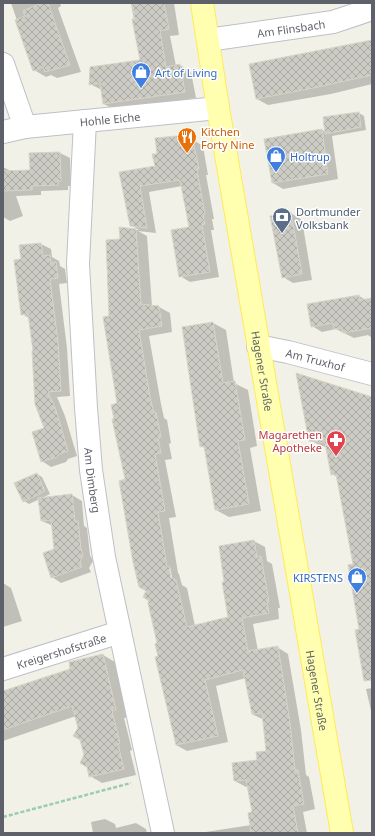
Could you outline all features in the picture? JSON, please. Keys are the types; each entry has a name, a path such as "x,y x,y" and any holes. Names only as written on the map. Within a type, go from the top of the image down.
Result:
{"main road":[{"name":"Hagener Straße","path":"202,3 258,346 342,833"}],"street":[{"name":"Am Flinsbach","path":"208,40 332,22 372,9"},
{"path":"3,64 26,127"},
{"name":"Hohle Eiche","path":"3,132 26,127 218,108"},
{"name":"Am Dimberg","path":"85,121 78,264 91,470 104,557 163,833"},
{"name":"Am Truxhof","path":"258,346 288,352 372,374"},
{"name":"Kreigershofstraße","path":"3,669 120,632"}],"path":[{"path":"3,817 151,778"}],"building":[{"path":"41,3 48,3 70,65 45,72 43,67 33,71 15,20 25,16 23,11"},
{"path":"132,3 164,3 169,29 160,31 166,67 180,64 185,92 103,104 100,83 89,85 90,67 140,60 132,19 135,19"},
{"path":"372,40 372,75 256,99 249,64"},
{"path":"359,112 361,127 325,134 323,117"},
{"path":"322,129 328,174 272,183 264,139"},
{"path":"187,135 193,140 199,169 197,170 205,214 203,214 205,224 202,225 210,272 179,277 171,230 189,227 180,180 140,186 147,228 130,226 119,172 155,166 152,154 157,154 155,138"},
{"path":"60,152 61,181 58,181 58,185 32,186 32,190 3,191 3,171 30,170 29,153"},
{"path":"291,212 302,274 282,278 270,216"},
{"path":"119,227 136,229 141,304 159,306 162,326 139,330 150,397 154,413 156,412 161,437 158,438 161,453 155,454 165,511 158,512 167,567 169,566 171,578 176,580 187,627 228,617 222,582 224,582 219,546 254,540 257,557 261,556 269,602 267,602 269,613 242,618 248,651 278,646 290,723 295,770 298,770 304,804 293,806 298,833 251,833 248,813 252,812 246,780 234,781 232,763 257,760 256,752 266,751 262,713 252,714 243,670 205,680 218,736 176,745 155,657 158,656 155,644 157,643 148,603 149,601 143,597 146,591 139,587 133,562 119,481 125,479 112,419 114,419 111,405 117,403 103,317 109,316 106,240 120,239"},
{"path":"41,243 43,256 50,255 51,263 56,262 58,278 50,279 58,342 61,391 48,392 56,410 68,451 59,454 57,457 41,462 32,432 44,428 35,404 33,351 28,314 21,315 14,260 21,259 19,245"},
{"path":"359,295 360,300 372,298 372,328 343,333 342,328 334,329 333,323 311,327 307,304"},
{"path":"213,322 223,383 235,381 245,440 238,441 249,504 215,510 204,446 200,447 182,327"},
{"path":"296,373 372,397 372,680 364,681 355,630 359,629 348,565 353,564 336,474 331,475 325,443 309,441"},
{"path":"37,473 45,491 23,502 14,483"},
{"path":"72,494 75,521 78,521 83,555 80,562 82,567 51,578 43,553 54,549 51,520 41,521 38,498"},
{"path":"103,654 116,710 112,711 120,743 118,744 124,769 89,777 87,767 80,763 84,755 80,740 73,736 78,728 72,706 3,730 3,691 70,669 69,662"}],"place":[{"name":"Art of Living","path":"141,89"},
{"name":"Kitchen Forty Nine","path":"187,154"},
{"name":"Holtrup","path":"276,173"},
{"name":"Dortmunder Volksbank","path":"282,234"},
{"name":"Magarethen Apotheke","path":"336,457"},
{"name":"KIRSTENS","path":"357,594"}]}
